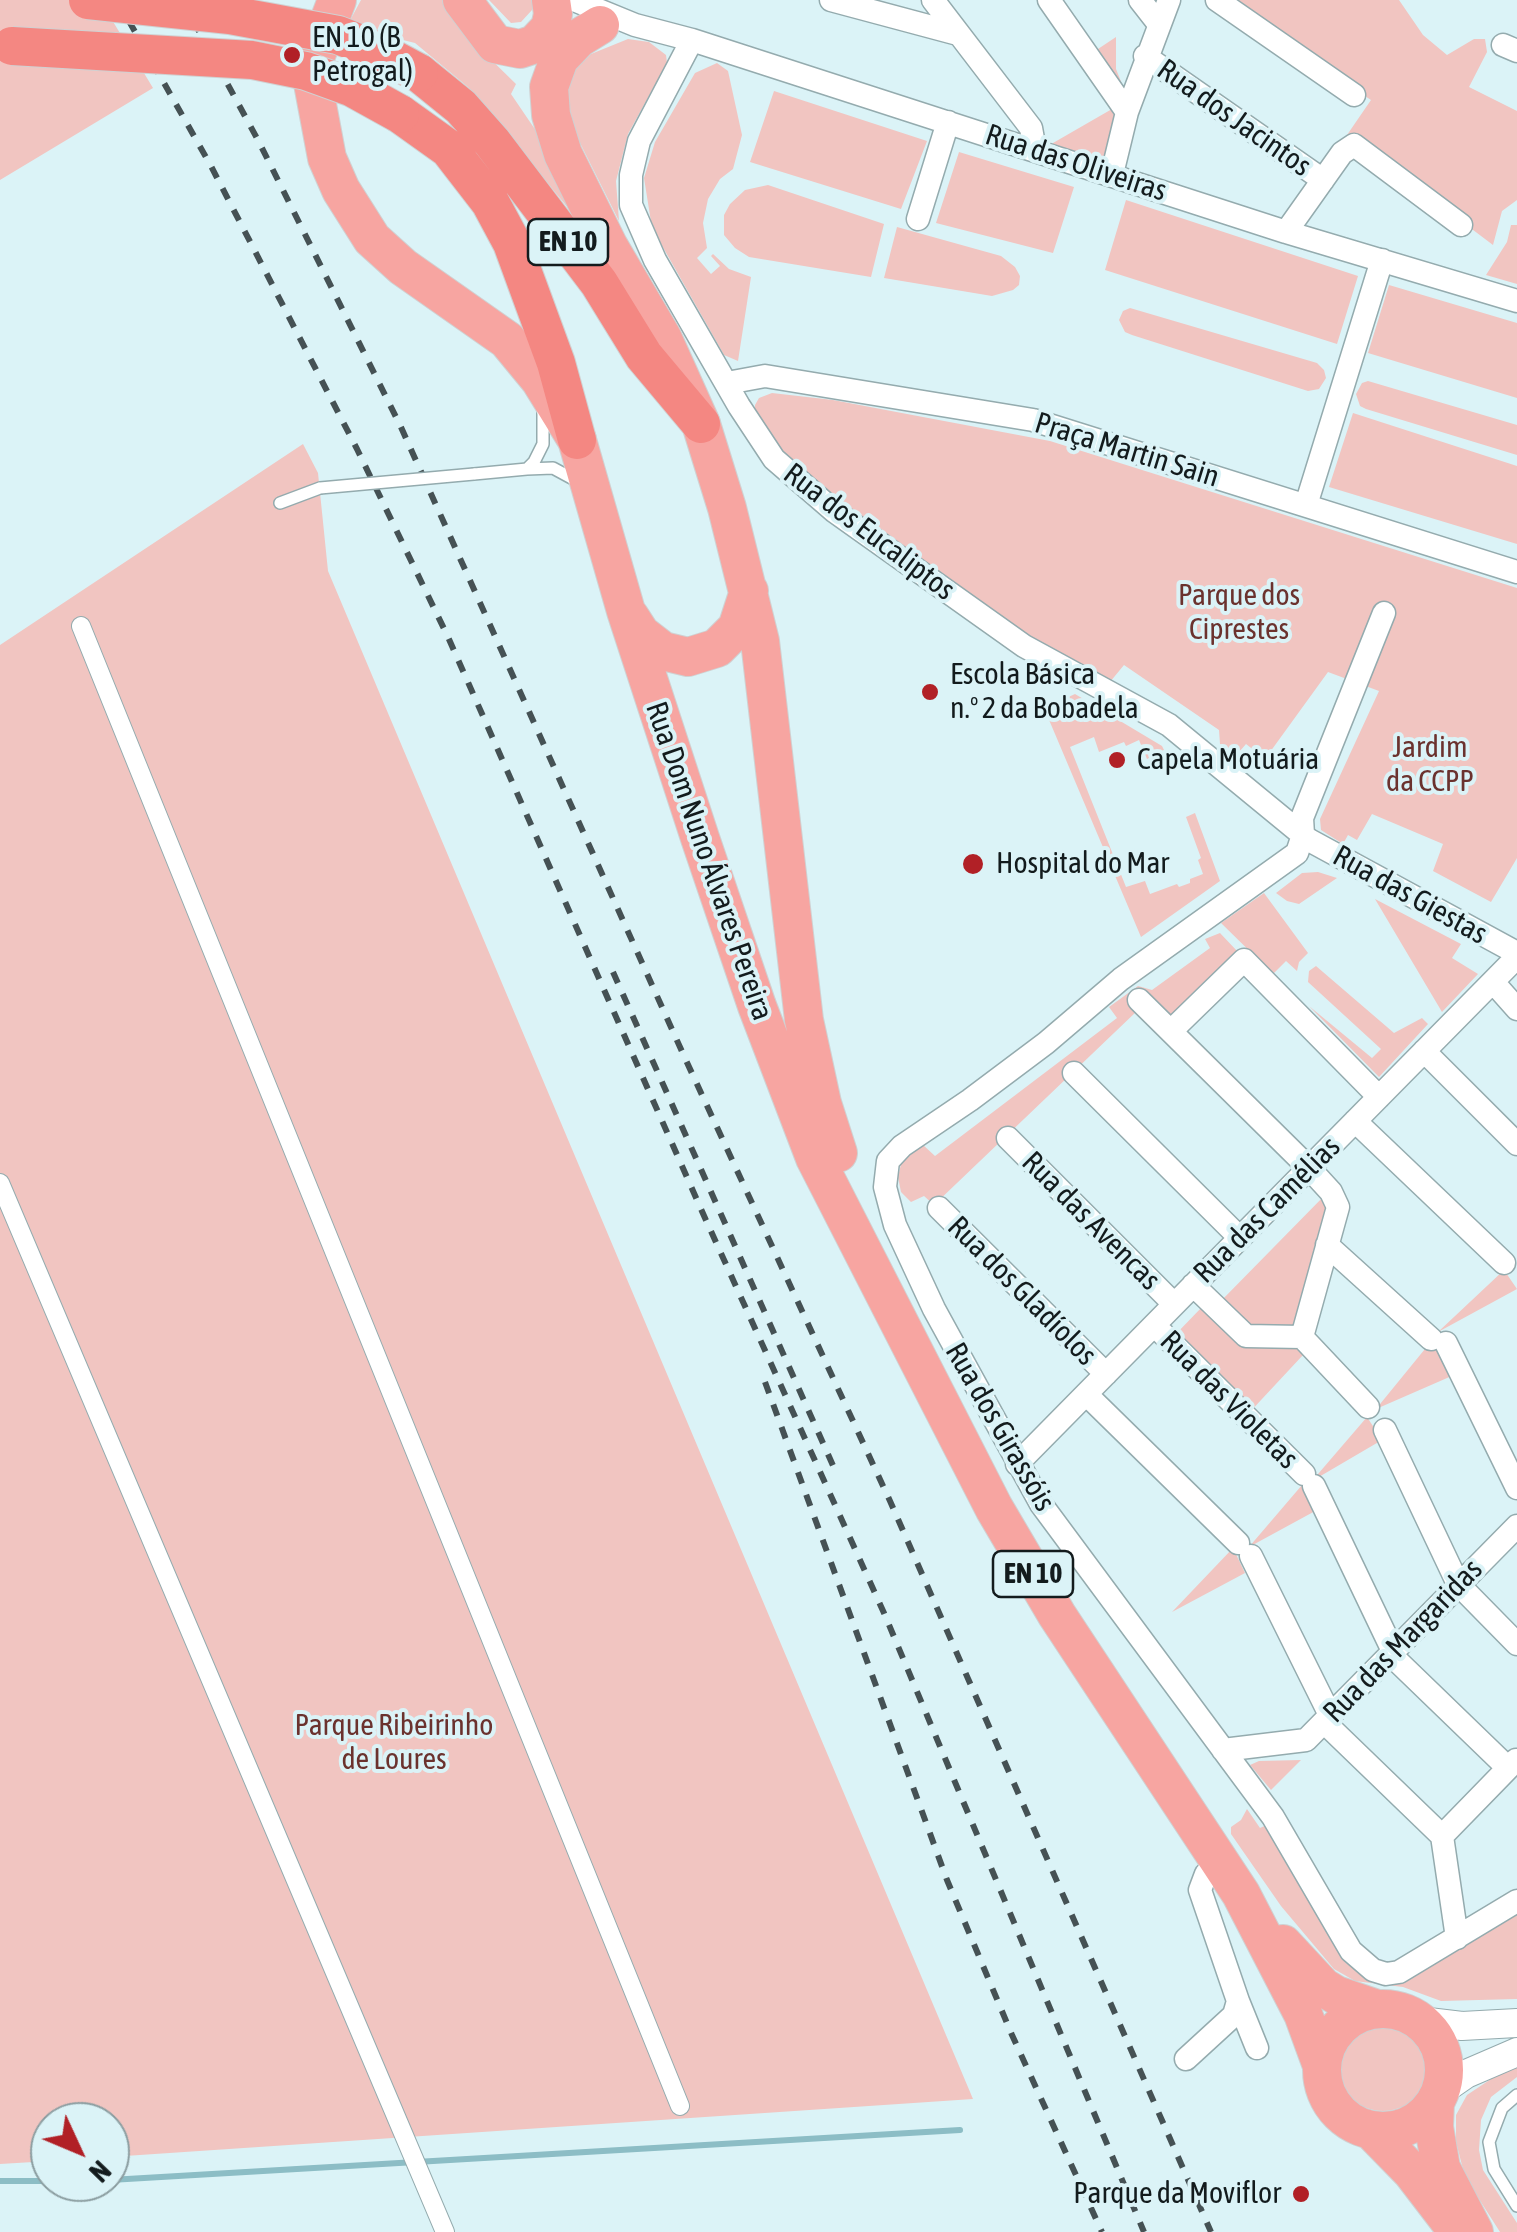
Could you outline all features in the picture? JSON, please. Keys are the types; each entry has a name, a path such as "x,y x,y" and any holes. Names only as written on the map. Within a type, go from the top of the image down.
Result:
{"highway":[{"name":"EN 10","path":"88,0 230,15 338,35 419,73 460,106 492,142 598,282 644,356 700,424"},
{"name":"EN 10","path":"0,45 252,60 337,82 400,114 449,149 490,202 512,243 556,363 577,440"}],"main road":[{"name":"EN 10","path":"337,0 315,58 312,78 328,158 356,218 403,267 508,340 577,440"},
{"path":"462,0 495,44 520,50 574,20"},
{"name":"EN 10","path":"574,20 526,86 530,102 563,154 608,245 662,338 700,424"},
{"path":"563,154 549,99 553,71 569,46 574,20"},
{"name":"Rua Dom Nuno Álvares Pereira","path":"700,424 750,591 760,642 804,1020 822,1103 874,1270"},
{"name":"Rua Dom Nuno Álvares Pereira","path":"577,440 626,610 757,1006 815,1158 994,1508 1057,1616 1231,1878 1313,1979 1336,1995 1378,2009"},
{"name":"EN 10","path":"626,610 642,634 663,650 688,657 717,648 737,628 750,591"},
{"name":"Rua Dom Nuno Álvares Pereira","path":"1231,1878 1303,2014 1322,2066"},
{"name":"EN 10","path":"1378,2009 1400,2011 1420,2021"},
{"path":"1322,2066 1336,2031 1356,2015 1378,2009"},
{"path":"1420,2021 1435,2038 1443,2059 1434,2127 1441,2168 1474,2232"},
{"name":"EN 10","path":"1322,2066 1325,2091 1338,2112 1348,2121 1371,2130 1412,2172 1444,2220"},
{"path":"1371,2130 1384,2132 1408,2126 1437,2098"}],"street":[{"path":"830,0 958,34"},
{"path":"932,0 1031,128 1035,150"},
{"path":"1049,0 1126,112"},
{"path":"1140,0 1158,23"},
{"path":"1112,174 1126,112 1169,0"},
{"path":"1217,0 1354,95"},
{"name":"Rua das Oliveiras","path":"574,20 692,40 1286,232 1517,301"},
{"name":"Rua dos Eucaliptos","path":"692,40 639,141 630,190 642,235 764,449 834,511 1024,646 1169,725 1303,835"},
{"name":"Rua dos Jacintos","path":"1145,56 1322,180"},
{"path":"918,219 948,122"},
{"path":"1286,232 1342,153 1354,145 1461,224"},
{"path":"1306,504 1382,260"},
{"name":"Praça Martin Sain","path":"727,383 765,376 1033,420 1517,572"},
{"path":"1303,835 1302,818 1384,614"},
{"path":"81,626 680,2106"},
{"name":"Rua das Giestas","path":"1303,835 1517,955"},
{"name":"Rua dos Girassóis","path":"1303,835 1297,853 1121,979 1046,1044 902,1146 888,1162 885,1187 902,1242 934,1309 1041,1504 1272,1816 1350,1952 1360,1962 1386,1974 1399,1972 1517,1902"},
{"name":"Rua das Camélias","path":"1017,1464 1517,955"},
{"path":"1171,1031 1244,960 1379,1096"},
{"path":"1493,982 1517,1009"},
{"path":"1139,1000 1331,1192 1338,1207 1302,1337"},
{"path":"1424,1051 1517,1144"},
{"path":"1074,1073 1240,1238"},
{"path":"1356,1121 1504,1264"},
{"name":"Rua das Avencas","path":"1008,1138 1174,1304"},
{"path":"0,1182 446,2232"},
{"name":"Rua dos Gladíolos","path":"939,1208 1106,1374"},
{"path":"1327,1245 1439,1341 1517,1488"},
{"path":"1193,1286 1246,1336 1302,1337 1368,1407"},
{"name":"Rua das Violetas","path":"1154,1325 1309,1480 1392,1653"},
{"path":"1086,1394 1244,1550 1327,1719 1442,1836 1456,1938"},
{"path":"1384,1430 1458,1584 1517,1644"},
{"name":"Rua das Margaridas","path":"1222,1750 1306,1740 1517,1526"},
{"path":"1392,1653 1513,1763 1442,1836"},
{"path":"1231,1878 1206,1874 1200,1890 1257,2048"},
{"path":"1186,2058 1234,2015 1238,2001"},
{"path":"1420,2021 1462,2026 1517,2023"},
{"path":"1437,2098 1466,2074 1517,2052"}],"lane":[{"path":"525,360 544,416 543,444 527,468"},
{"path":"280,503 320,488 527,468 553,468 592,493"},
{"path":"1517,2095 1502,2108 1488,2142 1494,2169 1517,2206"}],"green space":[{"path":"0,0 100,0 153,88 0,180"},
{"path":"361,0 445,0 469,38 516,84 511,94 547,147 593,238 468,87 415,43 347,26"},
{"path":"489,0 532,0 532,10 521,22 511,23"},
{"path":"1219,0 1399,0 1423,35 1447,55 1474,39 1485,39 1487,52 1469,87 1517,111 1517,200 1502,211 1493,245 1347,135 1371,100"},
{"path":"1116,37 1116,69 1122,84 1118,89 1092,53"},
{"path":"628,39 649,42 666,55 667,63 628,134 616,181 619,221 571,125 564,97 573,72 591,54"},
{"path":"717,63 728,71 742,135 733,169 720,179 708,199 703,223 707,248 697,258 711,274 720,266 713,254 729,269 751,277 738,361 724,355 652,228 644,178 655,142 695,73"},
{"path":"774,91 927,141 901,209 750,162"},
{"path":"1112,109 1121,116 1099,167 1049,149 1053,143"},
{"path":"959,152 1074,187 1053,253 936,223"},
{"path":"768,185 884,224 871,277 749,257 735,248 724,235 724,215 745,190"},
{"path":"1126,200 1358,276 1337,344 1105,270"},
{"path":"1511,225 1517,225 1517,284 1486,275 1507,242"},
{"path":"897,227 1001,256 1015,267 1019,285 992,296 884,278"},
{"path":"1389,285 1517,323 1517,398 1368,353"},
{"path":"1130,308 1317,363 1326,378 1319,389 1308,391 1132,335 1125,332 1119,320 1123,311"},
{"path":"1368,381 1517,425 1517,455 1366,409 1360,406 1356,394 1362,383"},
{"name":"Parque dos Ciprestes","path":"772,393 833,400 1050,441 1517,588 1517,858 1491,902 1433,871 1443,844 1372,814 1357,840 1348,835 1343,844 1321,830 1320,819 1379,691 1328,672 1265,759 1246,744 1234,758 1220,744 1219,730 1124,665 1110,682 1032,638 844,505 771,443 755,405 759,398"},
{"path":"1353,413 1517,466 1517,544 1329,487"},
{"name":"Parque Ribeirinho de Loures","path":"303,444 318,473 328,571 973,2099 130,2156 130,2102 30,2102 30,2162 0,2164 0,645"},
{"path":"1075,694 1164,750 1147,759 1139,740 1099,752 1094,737 1070,747 1126,887 1145,881 1150,894 1190,883 1190,879 1203,874 1186,817 1195,813 1220,881 1141,937 1044,708"},
{"path":"1318,872 1337,878 1299,904 1276,893 1302,873"},
{"path":"1264,893 1308,953 1297,971 1286,961 1273,974 1221,923"},
{"path":"1375,899 1461,944 1452,958 1478,974 1442,1012"},
{"path":"1220,933 1238,952 1162,1026 1137,1011 934,1205 924,1196 911,1202 901,1192 898,1177 902,1160 922,1144 935,1156 1117,1018 1109,1007 1138,986 1152,990 1210,948 1205,939"},
{"path":"1316,966 1394,1033 1422,1018 1428,1024 1379,1077 1309,1006 1372,1058 1381,1049 1308,982 1309,971"},
{"path":"1326,1194 1334,1207 1299,1334 1248,1332 1219,1303"},
{"path":"1504,1270 1517,1289 1438,1332"},
{"path":"1202,1307 1295,1347 1303,1355 1248,1414 1174,1336"},
{"path":"1438,1333 1454,1375 1376,1409"},
{"path":"1367,1417 1382,1440 1312,1481"},
{"path":"1302,1485 1317,1510 1249,1547"},
{"path":"1233,1548 1245,1573 1172,1612"},
{"path":"1301,1760 1271,1790 1250,1765 1259,1761"},
{"path":"1247,1809 1260,1828 1269,1824 1346,1963 1370,1978 1517,1914 1517,1999 1441,2001 1403,1987 1355,1981 1334,1969 1281,1906 1231,1834 1231,1827"},
{"path":"1383,2015 1401,2019 1417,2029 1427,2045 1431,2063 1427,2081 1417,2097 1401,2107 1383,2111 1365,2107 1349,2097 1339,2081 1335,2063 1339,2045 1349,2029 1365,2019"},
{"path":"1517,2067 1517,2077 1491,2097 1481,2120 1479,2150 1483,2170 1517,2223 1517,2232 1500,2232 1465,2177 1456,2142 1456,2115 1467,2095"}],"waterway":[{"path":"130,2179 960,2130"},
{"path":"0,2181 30,2181"}],"railway":[{"path":"117,0 211,166 357,449 448,637 884,1613 1144,2232"},
{"path":"182,0 259,142 400,425 684,1056 890,1501 1211,2232"},
{"path":"613,972 835,1470"},
{"path":"765,1382 947,1880 1102,2232"}],"place":[{"name":"EN 10 (B Petrogal)","path":"292,55"},
{"name":"Escola Básica n.º 2 da Bobadela","path":"930,692"},
{"name":"Capela Motuária","path":"1117,760"},
{"name":"Hospital do Mar","path":"973,864"},
{"name":"Parque da Moviflor","path":"1301,2194"}],"park label":[{"name":"Jardim da CCPP","path":"1430,765"}]}
